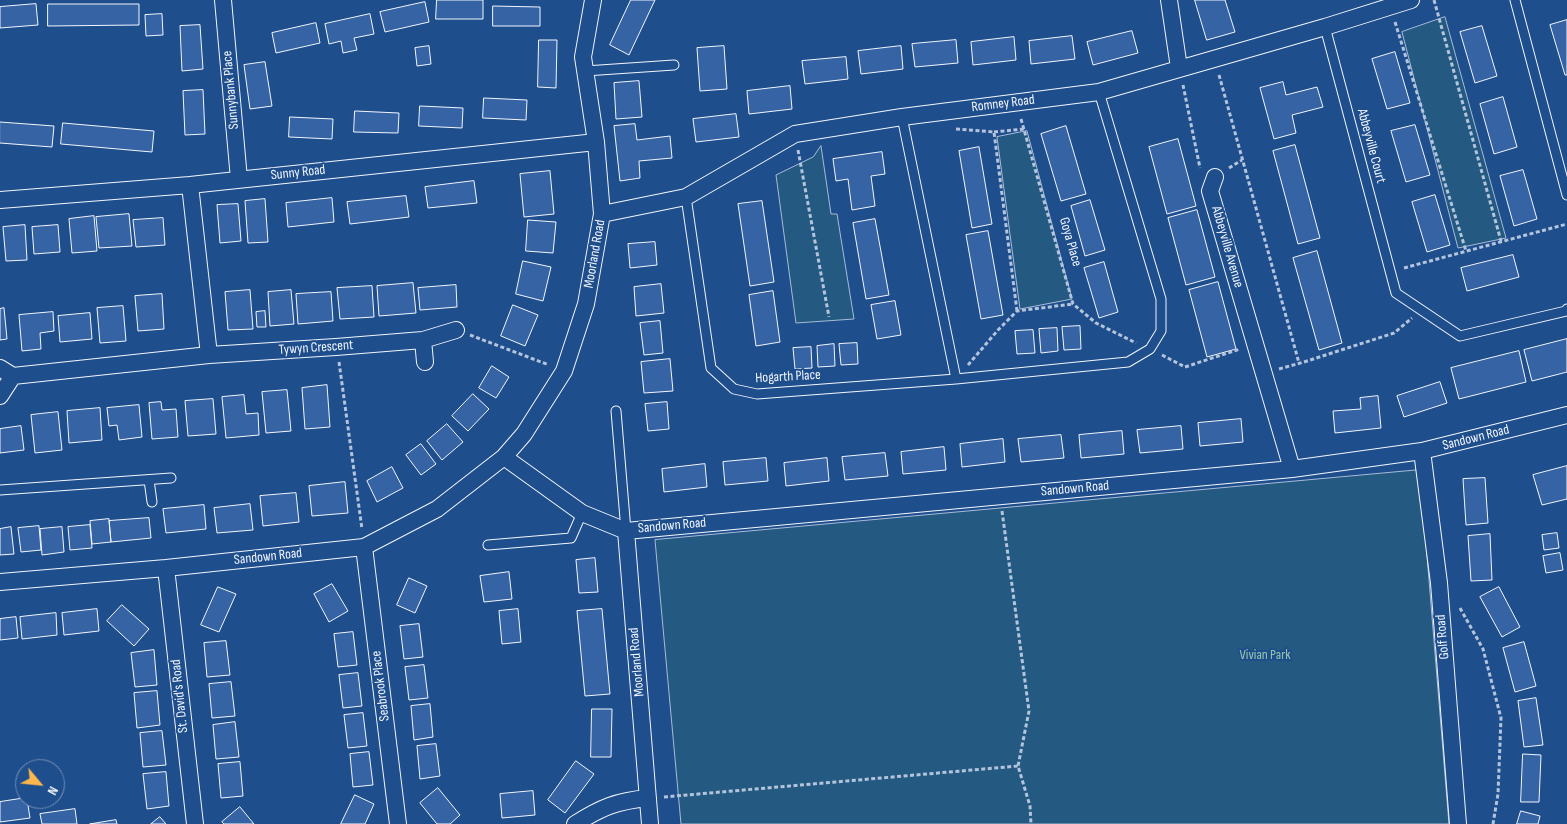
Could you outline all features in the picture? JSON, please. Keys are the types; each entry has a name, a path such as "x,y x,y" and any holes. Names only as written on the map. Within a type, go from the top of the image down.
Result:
{"street":[{"name":"Sunnybank Place","path":"223,0 239,179"},
{"name":"Moorland Road","path":"504,457 524,434 564,371 586,304 602,214 596,142 583,57 593,0"},
{"path":"1169,0 1180,68"},
{"name":"Romney Road","path":"602,214 686,198 795,134 902,117 1100,92 1324,28 1401,2"},
{"name":"Sunny Road","path":"0,200 190,185 596,142"},
{"name":"Abbeyville Avenue","path":"1215,177 1210,191 1292,469"},
{"path":"190,185 210,355"},
{"name":"Tywyn Crescent","path":"0,396 6,372 423,340 456,330"},
{"path":"423,340 425,362"},
{"name":"Sandown Road","path":"0,582 166,568 364,547 437,509 504,457 582,513 626,531 1292,469 1422,451 1567,415"},
{"name":"Golf Road","path":"1422,451 1438,583 1458,824"},
{"name":"Moorland Road","path":"626,531 650,824"},
{"name":"Seabrook Place","path":"364,547 398,824"},
{"name":"St. David's Road","path":"166,568 194,824"},
{"path":"575,824 606,806 624,800 648,798"}],"lane":[{"path":"1516,0 1567,195"},
{"name":"Abbeyville Court","path":"1324,28 1396,293 1460,336 1566,311 1567,309"},
{"path":"586,71 674,65"},
{"path":"902,117 956,379 1128,362 1150,349 1161,331 1161,299 1100,92"},
{"name":"Hogarth Place","path":"686,198 711,368 734,389 757,394 956,379"},
{"name":"Moorland Road","path":"616,411 626,531"},
{"path":"0,490 170,478"},
{"path":"149,480 152,502"},
{"path":"488,545 571,538 582,513"}],"path":[{"path":"1434,0 1501,242"},
{"path":"1401,2 1466,251"},
{"path":"1215,58 1299,363"},
{"path":"1180,68 1200,168 1215,177"},
{"name":"Goya Place","path":"1016,102 1073,304"},
{"path":"948,129 994,132 1024,129"},
{"path":"994,132 1017,311"},
{"path":"795,134 829,317"},
{"path":"1390,272 1567,224"},
{"path":"956,379 1017,311 1073,304 1096,323 1186,367 1255,344"},
{"path":"1264,373 1394,333 1422,310"},
{"path":"456,330 564,371"},
{"path":"336,347 364,547"},
{"path":"1000,496 1029,711 1018,766 1030,806 1031,824"},
{"path":"1460,608 1483,649 1501,718 1498,794 1493,824"},
{"path":"648,798 1018,766"}],"green space":[{"path":"1445,17 1506,238 1458,248 1402,32"},
{"path":"1027,131 1072,299 1020,309 997,137"},
{"path":"821,146 831,214 837,214 854,319 796,323 776,175 813,157"},
{"name":"Vivian Park","path":"1420,470 1449,824 681,824 655,540"}],"building":[{"path":"437,0 483,0 483,19 436,19"},
{"path":"631,0 655,0 629,55 610,45"},
{"path":"1195,0 1225,0 1235,32 1207,40"},
{"path":"425,2 429,22 385,32 380,12"},
{"path":"36,4 38,25 0,28 0,7"},
{"path":"48,4 139,4 139,25 48,26"},
{"path":"493,6 540,7 540,26 493,26"},
{"path":"162,14 163,35 146,36 145,15"},
{"path":"370,14 374,34 354,38 357,50 343,53 341,41 329,44 325,24"},
{"path":"1567,20 1567,75 1565,75 1550,25"},
{"path":"316,23 320,43 276,53 272,33"},
{"path":"200,25 203,69 182,71 180,26"},
{"path":"1482,26 1497,76 1475,83 1460,32"},
{"path":"1132,31 1138,53 1093,65 1087,42"},
{"path":"1072,36 1075,59 1031,64 1029,41"},
{"path":"1014,37 1016,60 973,65 971,42"},
{"path":"539,40 557,40 556,88 538,87"},
{"path":"956,40 958,63 915,67 912,44"},
{"path":"429,46 431,64 417,66 415,48"},
{"path":"724,46 727,89 700,91 697,48"},
{"path":"901,46 903,69 861,74 858,51"},
{"path":"1395,52 1410,103 1387,109 1372,59"},
{"path":"846,57 848,79 805,84 802,61"},
{"path":"265,62 272,106 250,109 244,65"},
{"path":"639,81 642,117 616,119 614,83"},
{"path":"1283,82 1286,95 1317,87 1323,107 1292,115 1296,133 1274,139 1260,88"},
{"path":"790,86 792,109 749,114 747,91"},
{"path":"203,90 205,134 185,135 183,91"},
{"path":"1503,97 1517,147 1494,154 1480,104"},
{"path":"484,98 527,100 526,120 483,118"},
{"path":"420,106 463,108 462,128 419,126"},
{"path":"355,111 399,113 398,133 354,132"},
{"path":"736,114 739,137 696,142 693,119"},
{"path":"290,117 333,119 332,139 289,137"},
{"path":"0,122 54,126 52,147 0,143"},
{"path":"63,123 154,131 152,152 61,144"},
{"path":"635,124 637,140 670,136 672,158 639,161 640,178 620,181 614,126"},
{"path":"1415,125 1430,175 1406,182 1391,131"},
{"path":"1066,126 1086,194 1061,201 1041,134"},
{"path":"1178,139 1196,206 1167,214 1149,147"},
{"path":"1295,145 1320,238 1298,244 1273,151"},
{"path":"979,147 992,224 972,228 959,151"},
{"path":"882,152 885,174 871,176 875,206 852,210 848,179 836,181 833,159"},
{"path":"1523,170 1537,219 1514,226 1500,176"},
{"path":"550,171 554,214 524,217 520,174"},
{"path":"474,181 477,203 428,208 425,187"},
{"path":"1435,195 1450,245 1427,252 1412,202"},
{"path":"406,196 409,217 350,224 347,202"},
{"path":"332,198 334,222 288,227 286,203"},
{"path":"265,199 268,242 248,243 245,201"},
{"path":"1090,200 1105,250 1085,256 1071,206"},
{"path":"762,201 774,282 750,286 738,204"},
{"path":"238,204 241,241 220,243 217,205"},
{"path":"1197,210 1215,277 1186,285 1168,218"},
{"path":"129,214 132,246 99,248 96,217"},
{"path":"94,216 97,251 72,253 69,219"},
{"path":"163,218 165,245 136,247 133,220"},
{"path":"875,219 889,295 866,299 853,223"},
{"path":"528,220 556,222 553,253 526,251"},
{"path":"25,225 27,260 6,261 3,227"},
{"path":"58,225 60,252 34,254 32,227"},
{"path":"988,231 1003,315 981,319 966,235"},
{"path":"655,242 657,265 630,268 628,244"},
{"path":"1317,251 1342,343 1319,350 1293,258"},
{"path":"1513,255 1519,277 1467,291 1461,268"},
{"path":"523,261 551,267 543,301 516,294"},
{"path":"1104,262 1118,312 1099,318 1084,268"},
{"path":"1218,282 1236,349 1207,357 1189,290"},
{"path":"413,283 416,313 379,316 377,286"},
{"path":"661,284 664,313 636,316 634,287"},
{"path":"456,285 457,307 420,310 418,288"},
{"path":"372,286 374,317 340,319 337,288"},
{"path":"250,290 253,329 228,330 225,292"},
{"path":"291,290 294,324 270,326 268,292"},
{"path":"773,291 780,342 756,346 749,295"},
{"path":"331,292 333,321 298,324 296,294"},
{"path":"162,294 164,329 138,331 135,296"},
{"path":"895,301 901,335 877,339 871,305"},
{"path":"513,305 538,315 525,346 501,336"},
{"path":"123,306 126,341 100,343 97,308"},
{"path":"4,308 7,339 0,340 0,309"},
{"path":"265,311 266,327 257,327 256,312"},
{"path":"53,312 54,331 40,333 41,349 22,351 19,315"},
{"path":"90,313 92,339 60,342 58,316"},
{"path":"660,321 663,353 644,355 640,323"},
{"path":"1080,326 1081,349 1064,350 1062,327"},
{"path":"1057,328 1058,351 1041,353 1039,329"},
{"path":"1033,330 1035,353 1017,354 1015,331"},
{"path":"1567,339 1567,372 1532,381 1524,350"},
{"path":"857,343 858,364 841,365 839,344"},
{"path":"834,344 835,366 818,367 817,346"},
{"path":"811,347 812,368 795,369 793,348"},
{"path":"1519,351 1526,382 1459,399 1451,368"},
{"path":"670,359 673,391 644,393 641,362"},
{"path":"492,366 509,377 496,398 479,388"},
{"path":"1440,382 1447,403 1404,417 1397,396"},
{"path":"327,385 330,427 305,429 302,388"},
{"path":"287,390 291,431 266,433 262,392"},
{"path":"473,394 489,409 468,431 452,416"},
{"path":"244,395 246,414 258,413 259,435 226,438 222,397"},
{"path":"1378,396 1381,428 1335,433 1333,411 1361,409 1360,398"},
{"path":"213,399 216,434 188,436 185,401"},
{"path":"161,402 162,410 176,409 178,437 152,439 149,403"},
{"path":"667,402 669,429 648,431 645,404"},
{"path":"139,405 142,437 119,440 117,425 109,426 107,408"},
{"path":"100,408 102,440 69,443 67,411"},
{"path":"58,412 62,450 35,453 31,415"},
{"path":"1241,419 1243,442 1200,446 1198,423"},
{"path":"447,424 463,442 442,460 427,441"},
{"path":"21,426 24,450 0,453 0,429"},
{"path":"1181,426 1183,449 1140,453 1137,430"},
{"path":"1122,431 1124,454 1081,458 1079,435"},
{"path":"1061,435 1064,458 1021,462 1018,439"},
{"path":"1003,439 1005,462 962,467 960,444"},
{"path":"421,444 436,464 421,475 406,455"},
{"path":"944,447 946,470 903,474 901,452"},
{"path":"885,453 888,476 845,480 842,457"},
{"path":"766,458 768,481 725,485 723,462"},
{"path":"827,458 829,481 786,486 784,463"},
{"path":"705,464 707,487 664,492 662,469"},
{"path":"1567,466 1567,499 1542,505 1533,475"},
{"path":"392,467 403,488 377,502 367,481"},
{"path":"1485,478 1488,523 1466,525 1463,479"},
{"path":"345,482 348,513 312,516 309,486"},
{"path":"296,493 299,522 263,526 260,496"},
{"path":"250,504 253,530 217,533 214,508"},
{"path":"204,505 206,529 166,533 163,509"},
{"path":"149,518 151,538 111,542 109,521"},
{"path":"109,519 111,542 92,544 90,521"},
{"path":"90,525 92,548 70,550 68,527"},
{"path":"39,526 41,550 21,552 18,528"},
{"path":"11,527 14,554 0,555 0,529"},
{"path":"62,527 64,552 42,555 40,529"},
{"path":"1557,533 1559,548 1544,550 1542,535"},
{"path":"1490,534 1492,580 1471,581 1468,536"},
{"path":"1560,553 1563,570 1546,573 1543,556"},
{"path":"595,558 598,592 579,593 576,560"},
{"path":"509,572 512,599 484,602 480,576"},
{"path":"409,578 427,586 415,613 397,605"},
{"path":"332,584 348,611 329,622 314,594"},
{"path":"218,587 236,594 219,632 201,625"},
{"path":"1499,587 1520,627 1502,637 1480,597"},
{"path":"122,605 149,629 134,646 107,621"},
{"path":"97,609 99,631 64,635 62,613"},
{"path":"518,609 521,642 502,644 499,611"},
{"path":"602,609 610,694 585,696 577,611"},
{"path":"56,613 57,635 22,639 20,617"},
{"path":"16,617 18,638 0,640 0,619"},
{"path":"419,624 423,657 404,659 400,626"},
{"path":"353,632 357,665 338,667 334,634"},
{"path":"226,641 230,675 207,677 204,643"},
{"path":"1524,642 1536,686 1515,692 1503,648"},
{"path":"154,650 157,685 135,687 131,653"},
{"path":"424,665 428,698 409,700 405,667"},
{"path":"358,673 362,706 343,708 339,675"},
{"path":"231,682 235,716 212,718 209,684"},
{"path":"157,691 160,725 137,728 134,693"},
{"path":"1536,698 1543,745 1524,747 1518,701"},
{"path":"430,704 433,737 414,740 411,706"},
{"path":"592,709 612,709 611,757 591,757"},
{"path":"363,713 367,746 348,748 344,715"},
{"path":"235,722 239,757 216,759 213,725"},
{"path":"162,731 166,765 143,767 140,733"},
{"path":"436,744 440,776 420,779 417,746"},
{"path":"369,752 373,785 353,787 350,754"},
{"path":"1523,754 1541,755 1539,802 1521,802"},
{"path":"576,761 594,774 565,813 548,800"},
{"path":"240,762 243,796 221,798 218,764"},
{"path":"166,772 169,806 147,809 143,774"},
{"path":"438,788 460,815 450,824 437,824 420,803"},
{"path":"533,791 535,815 502,818 500,794"},
{"path":"355,795 374,804 365,824 341,824"},
{"path":"15,800 15,809 29,809 30,818 0,822 0,802"},
{"path":"240,807 254,824 224,824 222,822"},
{"path":"75,809 77,824 42,824 40,814"},
{"path":"1521,811 1540,816 1538,824 1517,824"},
{"path":"160,817 166,824 151,824"},
{"path":"116,820 117,824 90,824"}]}
